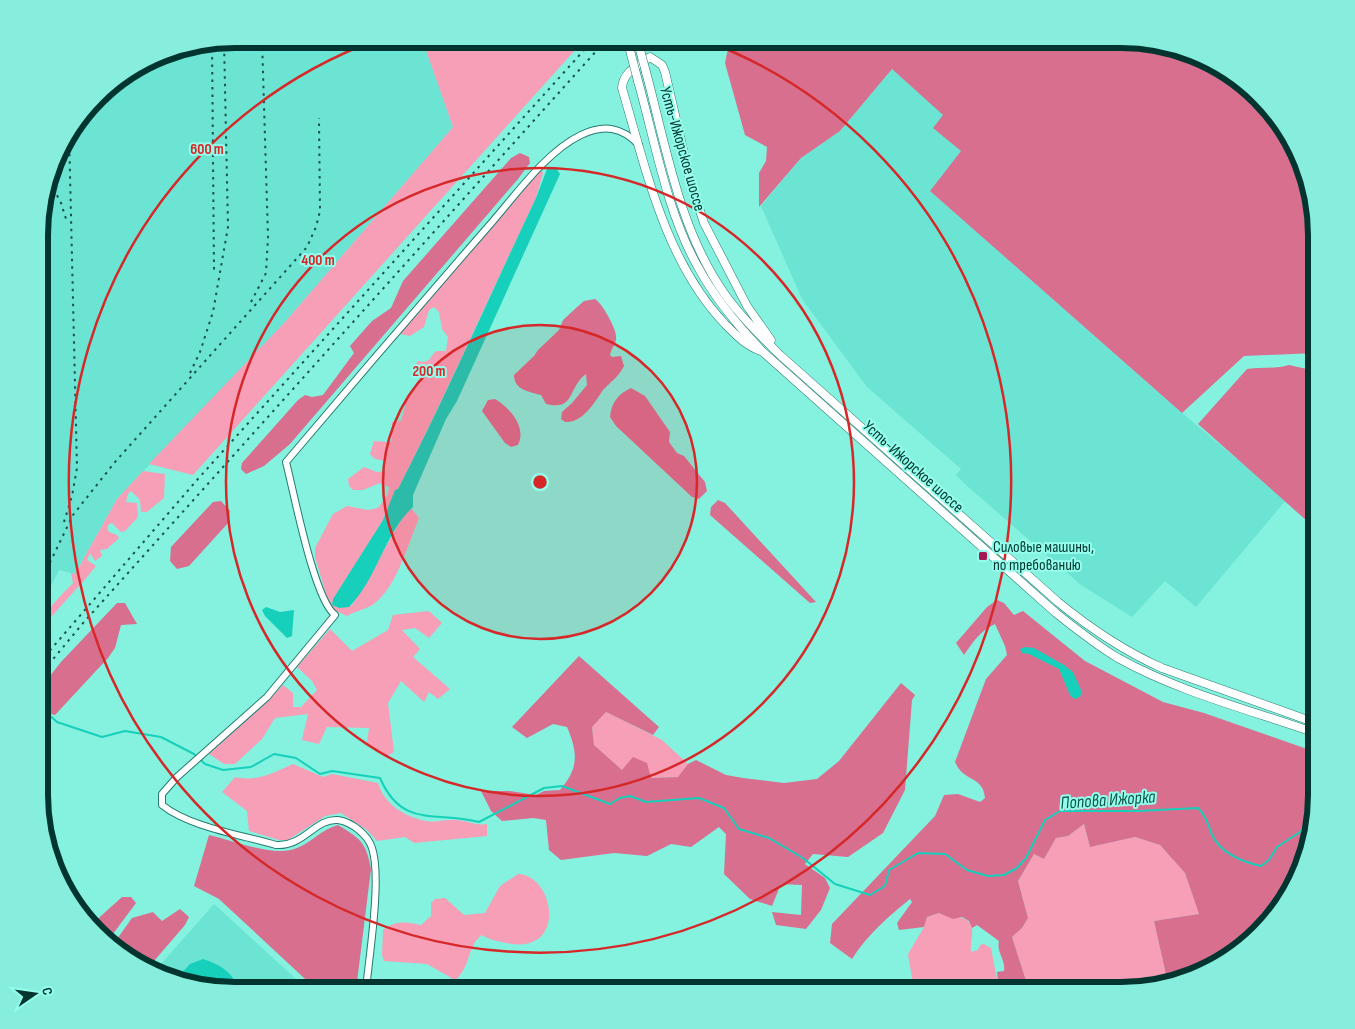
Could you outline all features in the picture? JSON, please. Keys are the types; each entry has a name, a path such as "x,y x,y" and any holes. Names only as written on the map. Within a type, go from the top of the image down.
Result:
{"street":[{"name":"Усть-Ижорское шоссе","path":"629,48 668,190 693,257 720,303 763,352 1056,613 1097,644 1118,658 1159,677 1308,729"},
{"name":"Усть-Ижорское шоссе","path":"639,48 678,193 701,252 724,292 739,312 780,354 1051,596 1102,636 1128,652 1162,668 1308,719"},
{"path":"763,352 750,348 712,309 686,272 667,231 631,117 622,81 628,72 650,57 662,65 665,72 691,184 704,224 747,306 780,354"},
{"path":"619,130 627,124 631,117"},
{"path":"367,982 376,882 374,854 365,835 338,820 324,822 288,846 276,845 170,812 162,805 162,794 267,697 335,615 325,601 316,580 286,462 413,312 540,168 569,141 596,130 619,130 628,135 640,147"}],"shaded area":[{"path":"222,48 425,48 453,127 285,322 117,499 75,574 59,570 48,591 48,222 57,174 79,131 102,102 131,79 174,57 198,51"},
{"path":"425,48 577,48 193,475 149,464 285,322 453,127"},
{"path":"728,48 1133,48 1181,57 1203,67 1234,86 1261,111 1282,141 1298,174 1306,210 1308,234 1308,353 1244,356 1182,413 930,191 961,151 933,128 943,115 892,69 840,131 801,158 759,207 759,173 766,161 767,147 745,135 725,63"},
{"path":"892,69 944,115 962,151 930,191 1182,413 1286,500 1196,607 1165,581 1132,617 1081,585 966,485 956,475 961,469 867,387 802,299 761,206 801,158 840,131"},
{"path":"520,153 529,157 530,163 518,179 290,444 264,466 246,474 241,469 242,463 298,400 305,395 312,397 323,395 354,353 350,346 372,321 391,308 403,281 511,158"},
{"path":"556,168 560,174 457,401 446,419 413,495 413,507 395,529 359,596 349,607 339,608 332,605 333,599 383,520 395,490 398,489 451,381 536,198 547,169"},
{"path":"542,171 536,198 416,453 398,489 395,490 383,520 335,596 339,608 352,605 403,517 411,508 419,518 401,564 383,596 373,605 347,616 332,609 328,601 315,557 315,548 333,514 347,506 368,510 378,508 388,494 389,487 380,483 363,490 353,490 349,486 348,479 364,467 377,472 386,471 386,461 375,459 370,454 374,441 390,442 392,440 392,422 401,421 405,407 404,401 420,378 416,364 418,361 429,360 436,351 446,351 448,337 442,329 439,312 434,307 429,310 424,327 410,336 400,334 535,173"},
{"path":"595,299 605,310 615,332 616,341 610,355 612,357 621,356 624,366 583,416 565,422 561,419 562,412 587,385 586,374 567,401 556,405 546,404 541,395 520,387 514,375 559,330 563,320 584,301"},
{"path":"1289,365 1308,369 1308,522 1198,424 1247,369"},
{"path":"631,388 645,396 670,432 669,442 677,453 684,456 705,482 707,491 699,499 692,497 616,426 610,417 616,399"},
{"path":"495,399 506,407 519,425 520,438 518,445 511,447 505,443 482,411 488,400"},
{"path":"143,471 165,474 164,498 147,512 141,512 140,500 131,491 128,494 126,502 137,503 138,517 125,531 121,532 112,523 109,524 107,528 109,532 117,535 119,538 107,549 100,550 102,556 95,561 90,553 87,560 96,566 48,621 48,611 73,583 71,573 75,574 117,499"},
{"path":"718,500 725,503 816,602 810,603 710,515 711,507"},
{"path":"221,501 230,511 229,522 189,566 177,569 170,561 171,547 213,502"},
{"path":"997,600 1004,603 1014,615 1023,611 1085,661 1163,702 1204,713 1308,749 1306,819 1298,855 1282,888 1269,908 1253,927 1234,943 1203,962 1181,972 1166,976 1154,921 1199,914 1185,873 1160,845 1135,837 1090,847 1084,824 1068,836 1056,838 1044,859 1034,854 1018,881 1028,918 1022,928 1012,937 1026,982 998,982 997,972 1004,971 1004,963 998,945 999,941 977,925 972,928 969,921 962,917 953,919 939,913 927,917 924,927 899,930 897,923 912,902 910,899 871,934 852,959 830,943 832,924 935,816 944,795 958,794 980,802 985,798 981,786 963,773 955,762 986,679 1007,655 995,624 981,633 964,655 956,643 987,607"},
{"path":"117,603 125,603 137,624 121,625 115,648 108,658 55,715 48,711 48,679 61,662"},
{"path":"266,607 280,612 294,610 292,636 287,638 265,616 262,610"},
{"path":"429,611 442,623 429,638 415,628 402,630 420,649 413,657 450,689 438,699 429,692 424,702 401,681 388,703 394,752 385,757 367,743 369,728 327,727 319,744 302,740 308,714 275,718 262,739 235,764 224,764 209,754 283,685 293,693 293,707 301,707 317,690 312,681 297,667 330,629 352,651 388,630 393,615"},
{"path":"1025,647 1034,648 1073,672 1082,692 1080,697 1074,699 1070,695 1059,669 1029,654 1022,653 1020,649"},
{"path":"579,656 659,727 653,735 606,712 592,727 594,745 622,770 633,757 647,763 651,778 678,777 688,764 696,760 726,775 743,778 784,783 817,779 839,761 901,683 915,695 912,700 905,790 883,833 848,857 813,854 805,864 825,878 830,888 821,910 806,929 776,925 772,912 801,915 802,885 781,884 772,906 750,899 724,874 726,834 719,827 691,847 671,844 647,856 614,853 561,860 549,850 546,820 533,818 502,821 491,811 481,791 510,791 536,795 544,791 560,790 571,775 575,753 567,727 553,724 527,738 512,727"},
{"path":"606,712 662,740 688,764 679,777 650,778 622,770 594,745 592,727"},
{"path":"293,764 323,777 332,774 378,783 390,803 403,813 430,821 457,820 487,824 487,836 414,843 405,837 377,841 367,830 341,813 325,816 288,840 279,840 249,831 247,811 222,792 235,777 258,777"},
{"path":"1084,824 1090,847 1135,837 1160,845 1185,873 1199,914 1154,921 1166,976 1121,982 1026,982 1012,937 1022,928 1028,918 1018,881 1034,854 1044,859 1056,838 1068,836"},
{"path":"338,825 361,842 367,853 371,869 357,982 308,982 219,899 194,886 209,835 266,850 288,851 297,848"},
{"path":"518,874 530,878 540,886 546,898 549,912 548,925 541,936 530,943 512,944 493,940 482,935 477,939 464,969 455,980 427,964 384,961 382,955 383,930 401,923 421,925 431,916 431,903 435,899 445,898 464,915 485,913 500,886"},
{"path":"122,897 131,897 136,903 112,936 96,920"},
{"path":"214,904 299,982 210,980 174,972 160,966"},
{"path":"180,909 189,917 185,925 153,962 117,940 132,918 153,912 162,921"},
{"path":"939,913 967,921 972,928 971,952 978,950 980,945 984,944 991,948 997,982 913,982 908,954 924,927 927,917"},
{"path":"203,959 214,963 225,970 235,982 210,980 181,974 190,964"}],"waterway":[{"name":"Попова Ижорка","path":"48,714 57,722 102,737 125,731 161,737 194,754 205,764 223,770 251,767 274,754 296,758 320,774 332,771 380,778 389,794 399,805 410,811 435,817 479,822 544,788 562,786 610,804 620,798 630,796 646,802 699,798 724,808 739,829 769,838 803,858 835,884 870,895 885,886 889,870 918,853 945,854 967,870 988,876 1004,875 1017,868 1026,858 1045,820 1060,811 1138,811 1198,808 1205,817 1212,835 1221,847 1233,856 1261,866 1269,860 1277,847 1300,832 1305,825"}],"railway":[{"path":"190,373 200,352 213,312 228,227 224,48"},
{"path":"251,302 266,273 268,237 262,48"},
{"path":"48,653 197,480 586,48"},
{"path":"48,665 84,622 599,48"},
{"path":"212,49 214,270"},
{"path":"48,567 73,515 115,462 307,247 316,227 320,211 319,118"},
{"path":"64,522 72,496 77,468 69,148"},
{"path":"53,188 66,219"}],"place":[{"name":"Силовые машины, по требованию","path":"983,556"}]}
